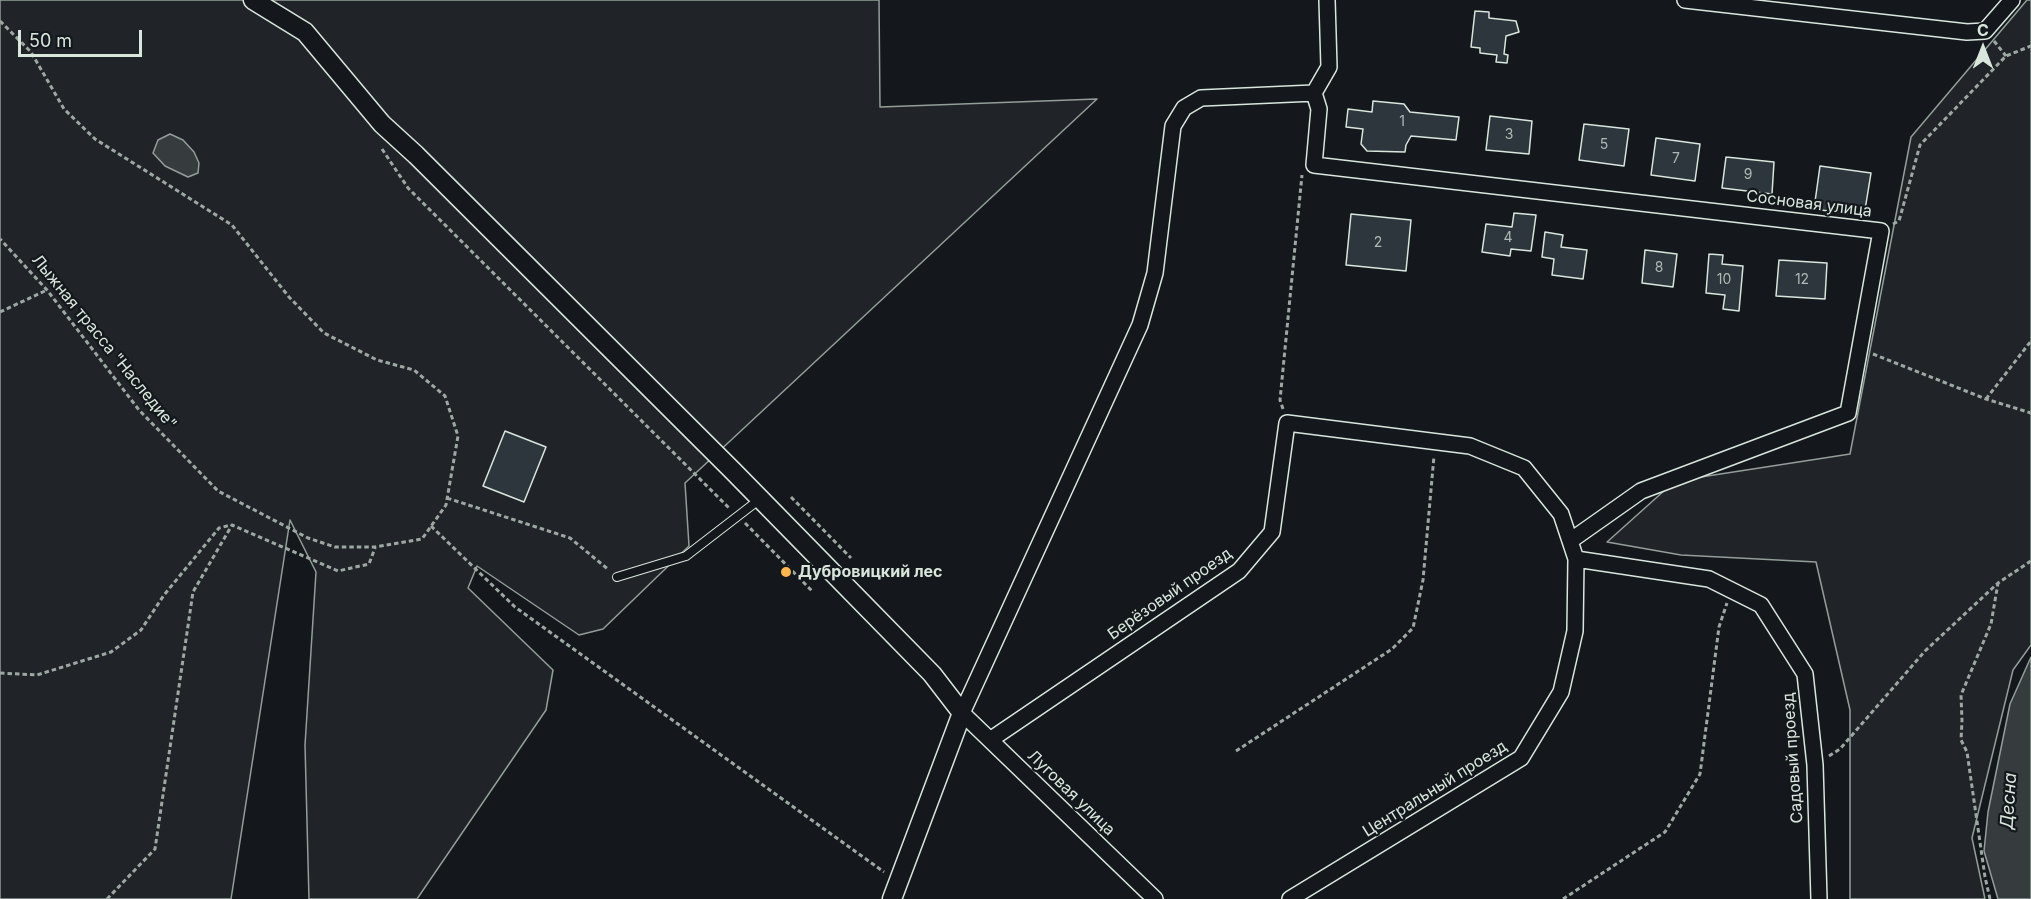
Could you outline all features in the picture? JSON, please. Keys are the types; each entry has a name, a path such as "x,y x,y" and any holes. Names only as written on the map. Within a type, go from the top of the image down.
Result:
{"street":[{"path":"253,0 305,32 382,124 424,163 760,499 932,674 962,714"},
{"path":"1314,165 1318,109 1314,93 1329,67 1327,0"},
{"path":"1685,0 1967,32 1985,31 2012,0"},
{"path":"896,891 962,714 1140,325 1155,273 1173,126 1184,108 1201,98 1314,93"},
{"name":"Сосновая улица","path":"1314,165 1881,231 1848,413 1641,491 1570,541"},
{"name":"Центральный проезд","path":"1287,423 1470,446 1524,468 1561,514 1576,559 1575,631 1561,692 1521,758 1290,899"},
{"name":"Берёзовый проезд","path":"990,740 1239,571 1272,532 1287,423"},
{"name":"Садовый проезд","path":"1576,559 1709,579 1761,605 1805,674 1815,765 1819,899"},
{"name":"Луговая улица","path":"962,714 1155,899"}],"lane":[{"path":"617,577 686,556 760,499"}],"path":[{"name":"Лыжная трасса \"Наследие\"","path":"0,21 31,52 64,109 95,139 232,225 289,297 324,333 377,360 414,370 445,396 458,436 446,505 422,539 375,547 335,547 308,538 218,491 139,410 47,290 0,239"},
{"path":"1881,231 1899,221 1920,146 2006,56 2031,46"},
{"path":"379,144 408,188 813,592"},
{"path":"1287,423 1280,400 1302,174 1314,165"},
{"path":"0,312 47,290"},
{"path":"1986,399 2031,341"},
{"path":"1860,349 1986,399 2031,414"},
{"path":"1236,751 1392,650 1413,628 1423,580 1435,442"},
{"path":"791,496 851,558"},
{"path":"447,498 570,538 617,577"},
{"path":"107,899 155,849 193,592 232,525"},
{"path":"0,673 37,675 111,652 141,630 164,595 219,528 232,525 338,571 369,564 375,547"},
{"path":"431,526 515,607 896,891"},
{"path":"1815,765 1840,749 1925,651 1998,583 2031,561"},
{"path":"1990,899 1967,752 1961,740 1961,695 1991,624 1998,583"},
{"path":"1563,899 1665,832 1700,774 1719,627 1731,590"}],"shaded area":[{"path":"0,0 879,0 880,107 1097,99 685,483 689,546 603,629 579,635 477,566 468,588 553,670 546,710 417,899 309,899 305,745 316,572 290,520 231,899 0,899"},
{"path":"2027,0 2031,0 2031,645 2013,670 1972,838 1985,899 1850,899 1850,710 1816,562 1681,555 1607,542 1675,481 1850,454 1911,137"}],"water":[{"path":"170,134 183,140 194,152 199,163 198,173 188,177 165,166 153,153 158,140"},
{"name":"Десна","path":"2031,657 2031,899 1998,899 1984,851 1988,812 2010,704"}],"building":[{"path":"1475,11 1489,12 1489,18 1516,21 1519,32 1506,36 1504,54 1508,55 1507,63 1496,62 1497,55 1480,53 1480,48 1471,47"},
{"path":"1373,101 1404,104 1410,112 1459,117 1456,140 1411,136 1405,152 1367,151 1361,144 1363,129 1346,127 1348,109 1372,112"},
{"path":"1490,116 1532,121 1529,154 1486,150"},
{"path":"1584,124 1629,129 1624,166 1579,160"},
{"path":"1656,138 1700,144 1695,181 1651,175"},
{"path":"1726,157 1774,162 1772,194 1722,188"},
{"path":"1820,166 1871,173 1864,216 1814,209"},
{"path":"1514,213 1536,215 1531,251 1511,249 1510,256 1482,252 1486,224 1512,227"},
{"path":"1351,214 1411,220 1406,271 1346,265"},
{"path":"1545,232 1563,235 1561,247 1587,250 1583,279 1552,275 1554,259 1542,257"},
{"path":"1645,250 1677,254 1673,287 1642,283"},
{"path":"1709,254 1723,255 1722,264 1743,266 1739,311 1723,309 1725,295 1706,293"},
{"path":"1779,260 1827,263 1825,299 1776,296"},
{"path":"505,431 546,447 524,502 483,486"}],"place":[{"name":"Дубровицкий лес","path":"786,572"}]}
